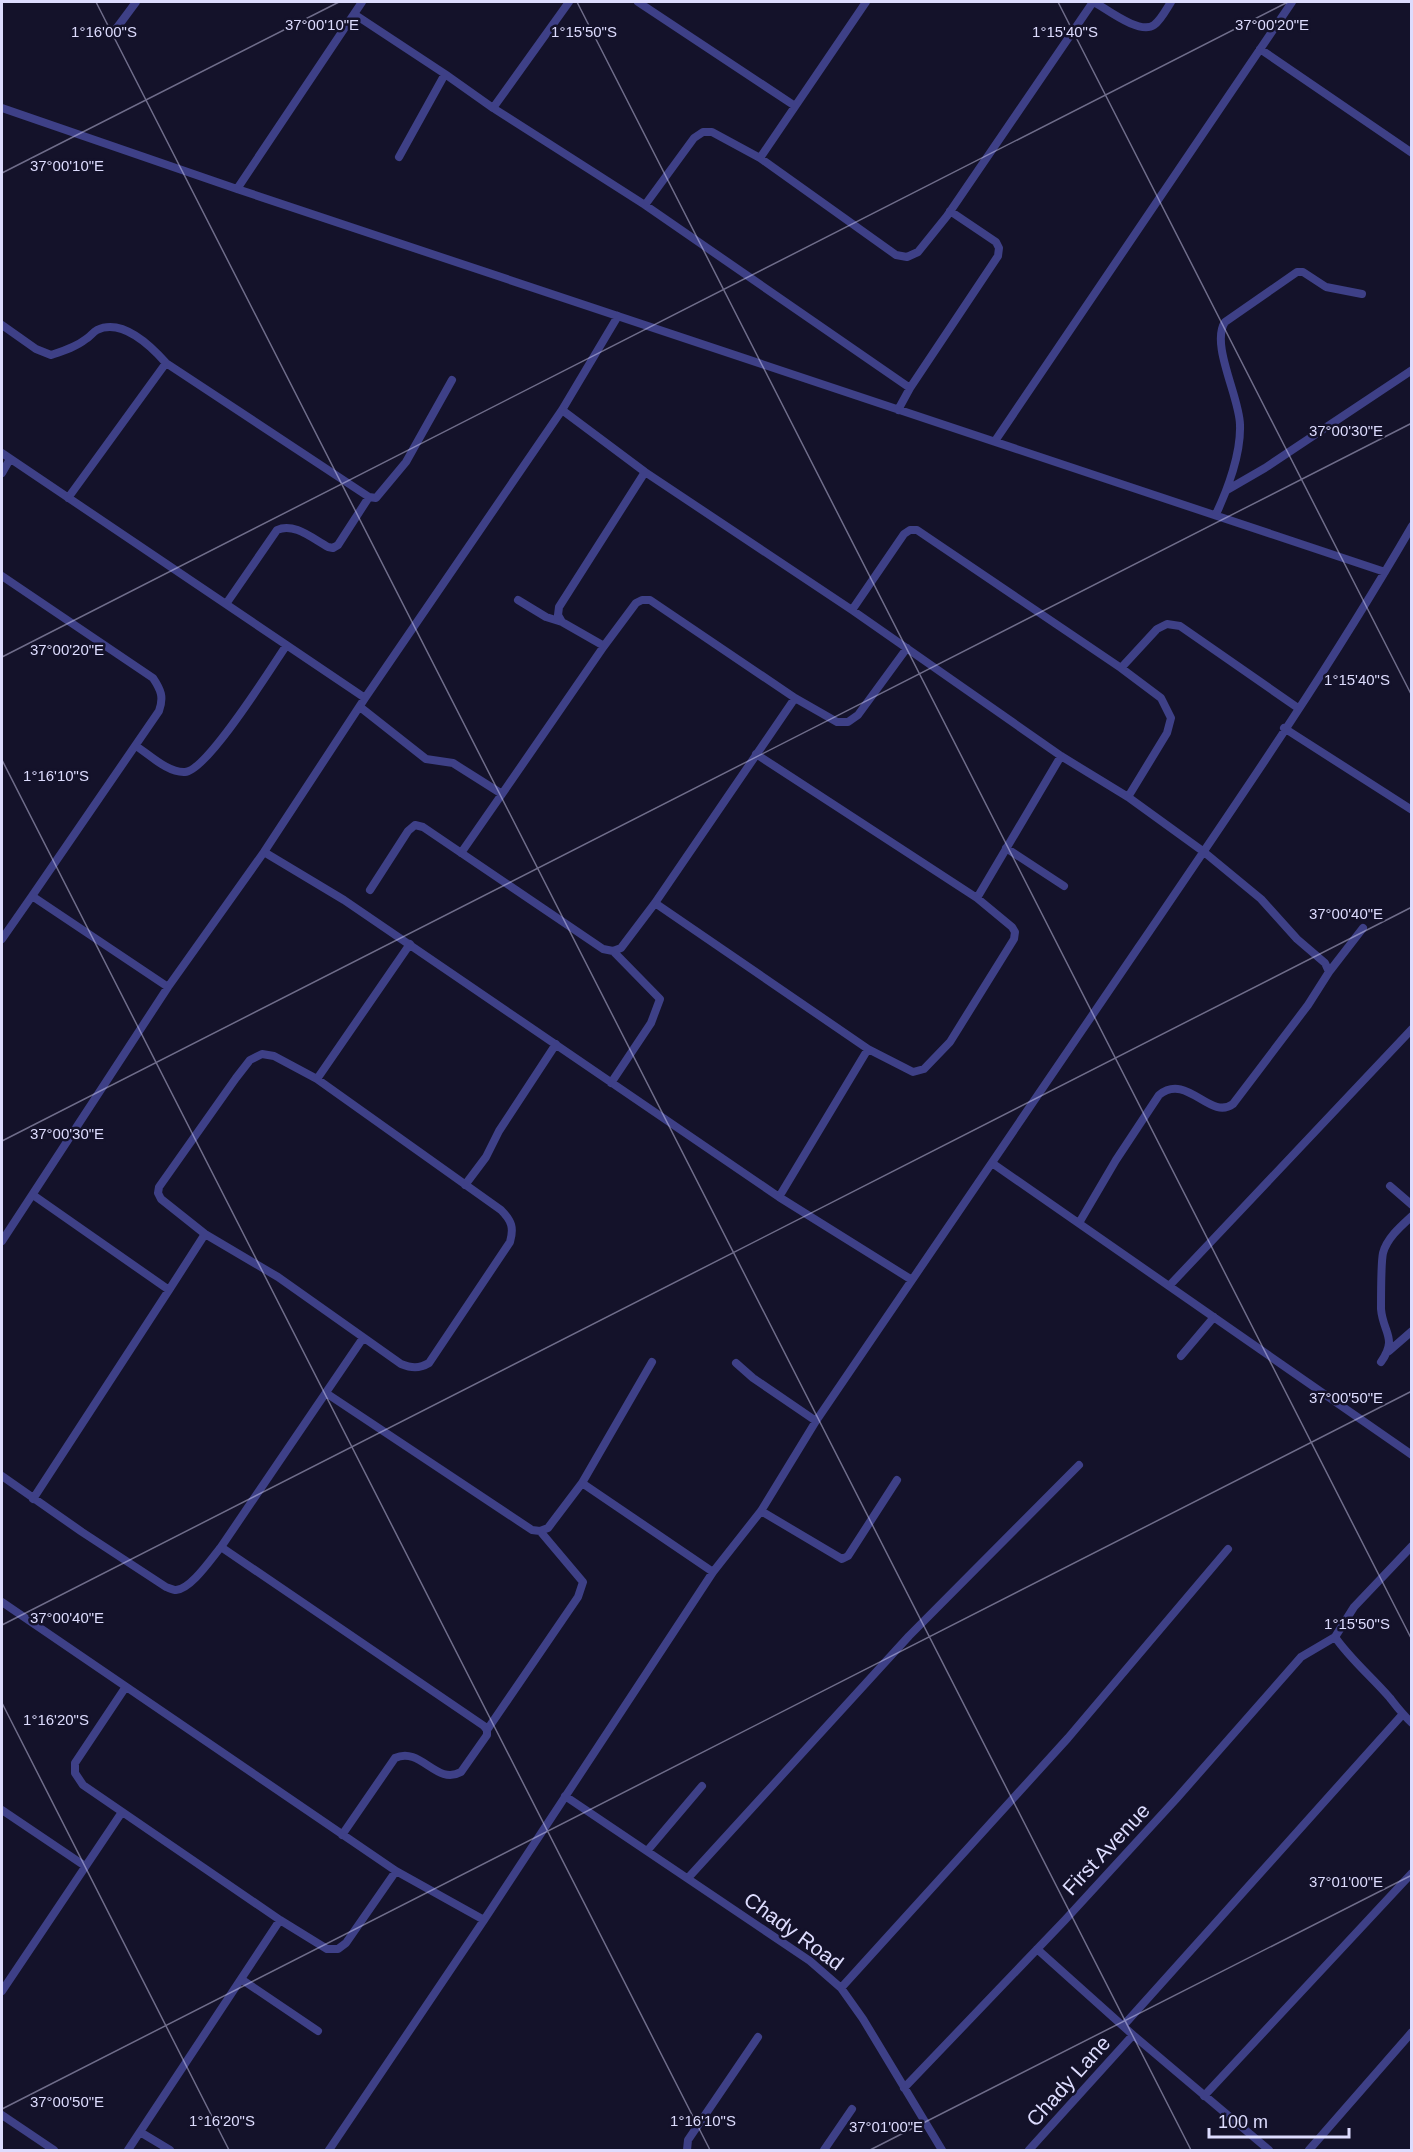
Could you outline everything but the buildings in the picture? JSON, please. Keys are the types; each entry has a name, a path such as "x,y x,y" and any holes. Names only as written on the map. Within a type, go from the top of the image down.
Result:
{"street":[{"path":"116,29 136,2"},
{"path":"237,189 362,2"},
{"path":"494,108 569,2"},
{"path":"638,2 795,106"},
{"path":"760,158 866,2"},
{"path":"645,205 694,138 703,132 712,132 760,158 896,255 907,257 918,252 950,211 1094,2 1136,27 1146,28 1156,25 1171,2"},
{"path":"995,441 1260,49 1288,3"},
{"path":"354,14 645,205 910,388"},
{"path":"1260,49 1412,153"},
{"path":"399,157 445,74"},
{"path":"2,108 237,189 1385,572"},
{"path":"898,410 910,388 998,256 999,248 996,242 950,211"},
{"path":"1216,514 1227,490 1240,425 1239,413 1220,344 1220,329 1225,322 1297,272 1303,272 1326,288 1362,294"},
{"path":"2,1241 168,987 264,852 365,698 562,410 618,316"},
{"path":"2,325 36,349 51,355 86,340 96,330 107,328 128,331 150,345 166,363 369,497 376,498 406,462 452,380"},
{"path":"68,498 166,363"},
{"path":"1227,490 1265,468 1412,370"},
{"path":"562,410 645,472 852,610 1061,756 1128,797 1204,852 1260,899 1297,939 1325,963 1329,972"},
{"path":"2,453 365,698"},
{"path":"2,473 10,459"},
{"path":"562,622 558,615 558,607 645,472"},
{"path":"226,604 278,530 292,527 333,548 338,545 369,497"},
{"path":"329,2151 713,1572 761,1511 816,1421 1204,852 1385,572 1412,526"},
{"path":"852,610 904,534 910,530 917,530 1122,668 1161,698 1171,718 1167,733 1128,797"},
{"path":"2,576 153,678 160,689 163,700 159,711 136,746 2,939"},
{"path":"518,600 604,646"},
{"path":"462,853 604,646 636,603 642,600 650,600 795,698 837,722 848,722 858,715 907,648"},
{"path":"1122,668 1156,629 1167,624 1180,626 1298,708"},
{"path":"136,746 173,771 187,772 198,767 239,716 286,646"},
{"path":"370,890 408,831 415,825 423,827 603,949 614,951 621,948 656,903 795,698"},
{"path":"360,706 426,759 453,763 502,794"},
{"path":"1284,728 1412,810"},
{"path":"656,903 868,1049 913,1072 920,1072 924,1069 950,1042 1014,939 1015,932 1012,927 977,898 756,754"},
{"path":"977,898 1061,756"},
{"path":"1006,848 1064,886"},
{"path":"264,852 344,900 410,944 779,1197 912,1280"},
{"path":"32,896 168,987"},
{"path":"1079,1223 1116,1160 1159,1095 1167,1088 1178,1088 1220,1108 1228,1108 1233,1104 1363,928"},
{"path":"317,1079 410,944"},
{"path":"611,1083 651,1023 660,999 614,951"},
{"path":"1170,1285 1412,1029"},
{"path":"465,1185 486,1156 499,1131 555,1044"},
{"path":"779,1197 868,1049"},
{"path":"262,1054 274,1056 317,1079 465,1185 510,1218 513,1230 510,1242 429,1363 422,1368 411,1368 401,1364 278,1276 205,1234 161,1199 158,1193 159,1187 236,1078 250,1060 262,1054"},
{"path":"992,1163 1412,1455"},
{"path":"1390,1186 1412,1205"},
{"path":"33,1195 170,1290"},
{"path":"1389,1351 1390,1344 1381,1310 1383,1252 1395,1232 1412,1216"},
{"path":"33,1499 205,1234"},
{"path":"1181,1356 1215,1317"},
{"path":"1381,1362 1389,1351 1412,1331"},
{"path":"2,1476 166,1587 176,1590 186,1586 195,1578 221,1547 363,1338"},
{"path":"326,1393 532,1530 540,1531 548,1528 582,1483 652,1362"},
{"path":"736,1364 816,1421"},
{"path":"688,1878 909,1636 1078,1465"},
{"path":"761,1511 842,1559 848,1556 897,1480"},
{"path":"582,1483 713,1572"},
{"path":"342,1835 395,1758 402,1754 410,1755 447,1776 455,1776 461,1772 578,1597 583,1582 540,1531"},
{"path":"1412,1546 1354,1607 1335,1637 1347,1655 1412,1723"},
{"path":"221,1547 487,1730"},
{"path":"841,1988 1068,1738 1228,1549"},
{"path":"2,1602 396,1871 484,1920"},
{"name":"First Avenue","path":"904,2088 1177,1798 1301,1657 1335,1637"},
{"path":"126,1688 75,1763 75,1773 82,1785 280,1920 327,1949 338,1949 346,1943 396,1871"},
{"path":"1123,2026 1402,1715"},
{"path":"647,1851 702,1786"},
{"name":"Chady Road","path":"565,1797 810,1961 841,1988 863,2019 942,2151"},
{"path":"2,1810 85,1866"},
{"path":"2,1990 122,1812"},
{"path":"1204,2096 1412,1873"},
{"path":"128,2151 280,1920"},
{"path":"1037,1949 1132,2035 1269,2151"},
{"path":"241,1979 318,2031"},
{"path":"1308,2151 1412,2032"},
{"name":"Chady Lane","path":"1029,2151 1132,2035"},
{"path":"687,2151 688,2140 758,2037"},
{"path":"824,2151 852,2109"},
{"path":"2,2115 54,2151"},
{"path":"140,2132 170,2151"}]}
